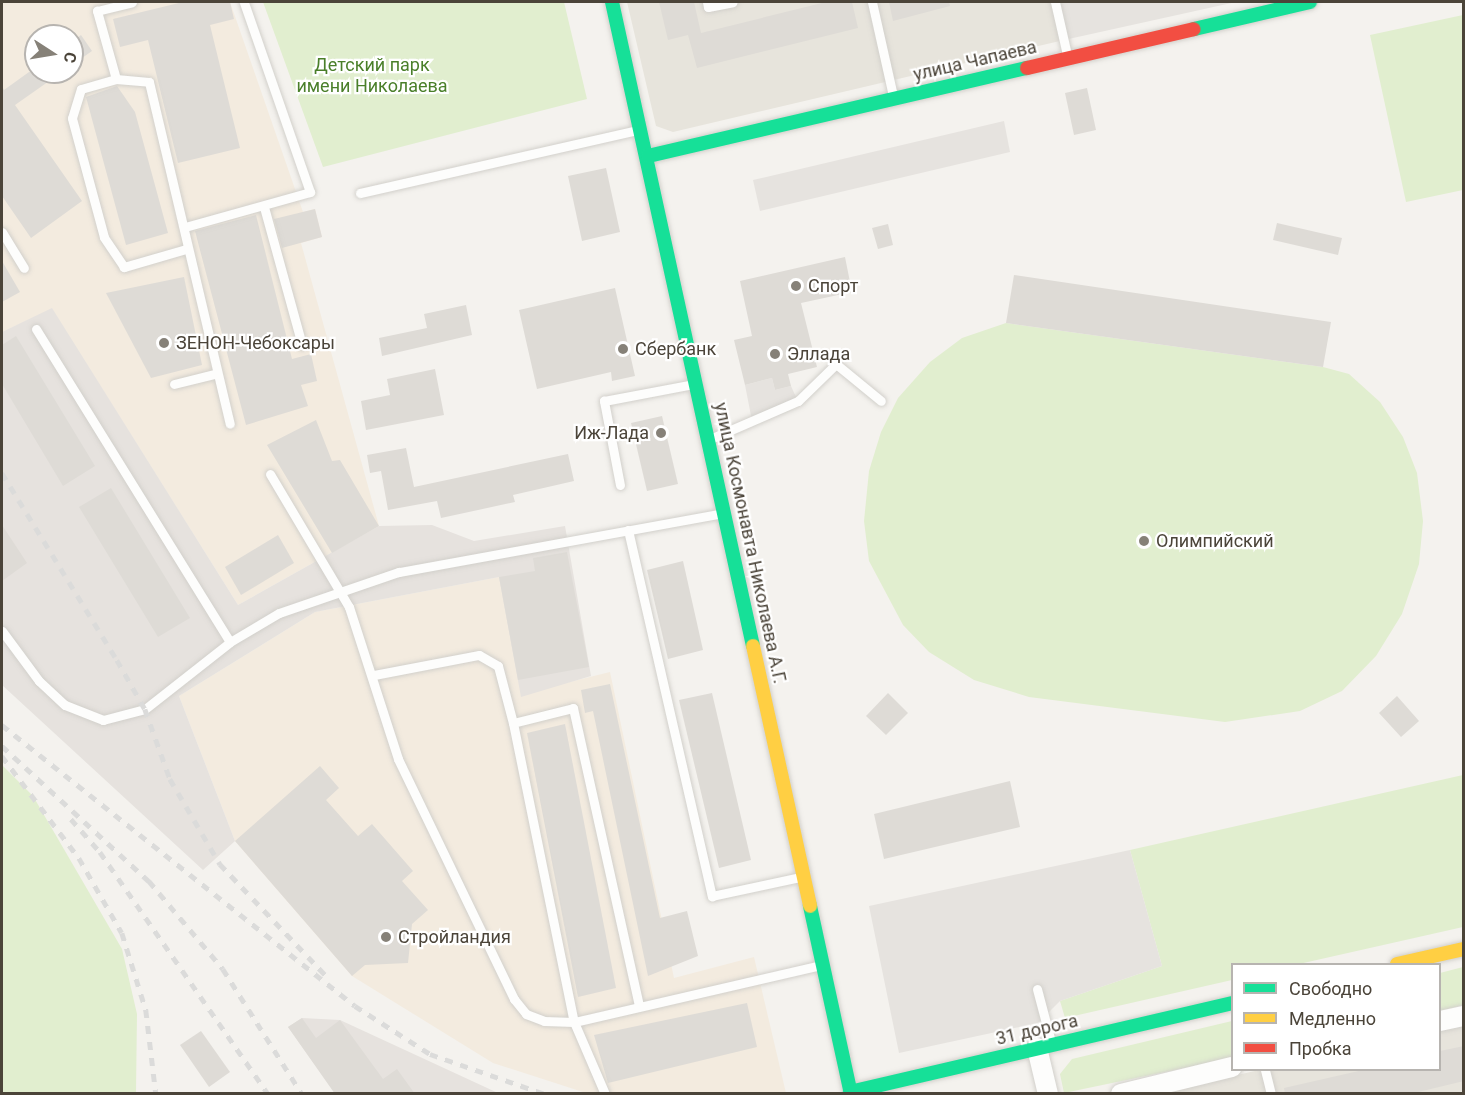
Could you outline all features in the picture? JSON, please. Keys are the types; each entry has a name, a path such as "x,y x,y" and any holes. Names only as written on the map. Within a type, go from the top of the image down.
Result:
{"street":[{"name":"улица Космонавта Николаева А.Г.","path":"612,2 648,156 850,1093"},
{"name":"улица Чапаева","path":"648,156 1310,2"},
{"path":"1401,963 1464,949"},
{"name":"31 дорога","path":"850,1093 1231,1003"},
{"path":"1441,1021 1464,1016"},
{"path":"1044,1047 1048,1094"},
{"path":"1121,1094 1231,1067"}],"lane":[{"path":"116,79 97,10 132,2"},
{"path":"185,227 264,207 310,192 244,2"},
{"path":"707,2 708,7 733,2"},
{"path":"872,2 894,99"},
{"path":"1055,2 1067,58"},
{"path":"1249,2 1253,17"},
{"path":"186,249 124,267 104,237 72,118 81,89 116,79 149,82 185,227 186,249 214,374 230,424"},
{"path":"360,193 642,129"},
{"path":"264,207 302,345"},
{"path":"2,232 24,268"},
{"path":"36,329 230,642"},
{"path":"709,439 798,401 836,364 882,401"},
{"path":"174,384 214,374"},
{"path":"620,485 604,401 697,383"},
{"path":"270,474 340,590 374,675 398,759 514,999 526,1014 544,1021 574,1022 639,1005 823,964"},
{"path":"2,631 39,681 65,705 103,720 145,709 230,642 279,613 340,590 399,572 725,513"},
{"path":"628,531 712,896 804,876"},
{"path":"374,675 479,655 498,666 513,723 574,1022 605,1094"},
{"path":"513,723 573,708 639,1005"},
{"path":"1036,989 1044,1047"},
{"path":"1265,1071 1270,1094"}],"shaded area":[{"path":"2,2 230,2 303,212 315,209 322,237 301,243 379,526 238,605 52,309 2,332"},
{"path":"627,2 1069,2 1056,5 1064,40 673,132 656,126"},
{"path":"1069,2 1236,2 1064,40 1056,5"},
{"path":"1004,121 1010,152 760,211 753,180"},
{"path":"52,308 238,605 379,526 432,525 474,541 565,526 591,676 521,697 499,577 315,612 179,696 235,841 203,870 2,685 2,332"},
{"path":"772,378 775,390 791,386 800,406 753,426 745,385"},
{"path":"499,577 533,691 610,672 674,978 754,957 786,1093 586,1093 493,1063 352,976 235,841 179,696 315,612"},
{"path":"1130,850 1162,966 1060,1001 1038,1023 899,1053 869,906"},
{"path":"302,1018 340,1020 498,1093 335,1093 288,1027"},
{"path":"1463,1022 1463,1093 1156,1094 1255,1071 1441,1071 1441,1027"}],"green space":[{"name":"Детский парк имени Николаева","path":"263,2 564,2 587,99 323,167"},
{"path":"1463,15 1463,190 1406,202 1370,35"},
{"name":"Олимпийский","path":"1006,323 1323,367 1349,374 1380,402 1403,437 1417,473 1423,521 1419,564 1402,614 1376,656 1342,691 1300,711 1225,722 1029,697 974,680 929,652 903,625 869,561 864,521 869,471 881,432 898,398 930,362 962,338"},
{"path":"2,765 33,796 122,949 137,1014 136,1093 2,1093"},
{"path":"1463,775 1463,927 1303,963 1231,963 1231,980 1065,1018 1060,1001 1162,966 1130,850"},
{"path":"1463,967 1463,1005 1441,1011 1441,973"},
{"path":"1231,1021 1231,1058 1064,1093 1060,1074 1072,1059"}],"building":[{"path":"183,2 230,2 234,19 210,25 240,148 178,163 148,40 120,47 113,19"},
{"path":"659,2 694,2 701,33 826,2 852,2 858,28 697,68 688,35 668,40"},
{"path":"889,2 949,2 950,6 893,21"},
{"path":"84,39 92,51 84,57"},
{"path":"24,76 24,84 45,84 15,105 82,201 31,238 2,196 2,86 4,90"},
{"path":"117,86 135,112 168,233 126,245 86,97"},
{"path":"1087,88 1096,130 1074,135 1065,93"},
{"path":"606,168 620,232 582,241 568,176"},
{"path":"315,209 322,237 282,248 274,219"},
{"path":"256,215 292,359 311,354 317,381 301,385 308,406 246,425 195,231"},
{"path":"1277,223 1342,238 1338,255 1273,240"},
{"path":"888,224 893,245 878,249 872,228"},
{"path":"845,257 852,292 801,303 817,367 788,374 791,386 775,390 772,378 745,385 734,340 752,336 740,281"},
{"path":"2,261 20,292 2,302"},
{"path":"1014,275 1331,322 1323,367 1006,323"},
{"name":"ЗЕНОН-Чебоксары","path":"184,277 202,365 151,378 106,293"},
{"path":"615,288 635,376 612,381 611,372 537,389 519,310"},
{"path":"466,305 472,335 382,356 379,338 427,328 424,314"},
{"path":"16,336 95,466 63,486 2,384 2,345"},
{"path":"435,369 444,415 366,430 361,401 390,395 387,379"},
{"path":"662,416 678,484 647,491 631,423"},
{"path":"316,420 332,461 340,460 379,526 332,553 267,445"},
{"path":"406,448 414,487 568,454 574,481 513,495 515,502 441,518 437,501 388,510 381,471 370,473 367,455"},
{"path":"111,488 190,618 158,637 79,507"},
{"path":"2,525 27,563 2,581"},
{"path":"278,535 294,563 241,595 225,567"},
{"path":"567,552 589,667 518,680 499,577 535,571 533,558"},
{"path":"683,561 703,650 668,659 647,570"},
{"path":"610,684 660,918 687,911 698,956 648,976 593,711 585,713 581,690"},
{"path":"712,693 751,860 719,868 679,700"},
{"path":"888,693 908,713 886,735 866,716"},
{"path":"1397,696 1419,721 1401,737 1379,713"},
{"path":"565,724 616,988 578,997 527,733"},
{"path":"320,766 339,788 326,800 358,836 372,824 413,871 402,881 428,910 412,924 408,963 365,965 352,976 235,841"},
{"path":"1010,781 1020,827 884,859 874,814"},
{"path":"747,1003 757,1047 608,1083 594,1035"},
{"path":"302,1018 316,1038 340,1020 383,1079 397,1069 415,1094 335,1094 288,1027"},
{"path":"201,1031 230,1072 209,1087 180,1045"},
{"path":"1464,1046 1464,1081 1410,1094 1285,1094 1284,1088 1359,1071 1441,1071 1441,1051"}],"railway":[{"path":"2,473 145,709 170,779 220,864 328,978"},
{"path":"2,725 355,1006 430,1054 545,1094"},
{"path":"2,746 149,881 223,969 302,1094"},
{"path":"2,756 79,858 122,933 146,1010 156,1094"},
{"path":"71,819 100,852 268,1094"}],"traffic: fast":[{"path":"612,2 753,646"},
{"path":"1194,29 1310,2"},
{"path":"648,156 1027,68"},
{"path":"810,906 851,1094"},
{"path":"850,1092 1231,1003"}],"traffic: slow":[{"path":"753,646 810,906"},
{"path":"1401,963 1464,949"}],"traffic: jam":[{"path":"1027,68 1194,29"}],"place":[{"name":"Спорт","path":"796,286"},
{"name":"ЗЕНОН-Чебоксары","path":"164,343"},
{"name":"Сбербанк","path":"623,349"},
{"name":"Эллада","path":"775,354"},
{"name":"Иж-Лада","path":"661,433"},
{"name":"Олимпийский","path":"1144,541"},
{"name":"Стройландия","path":"386,937"}]}
